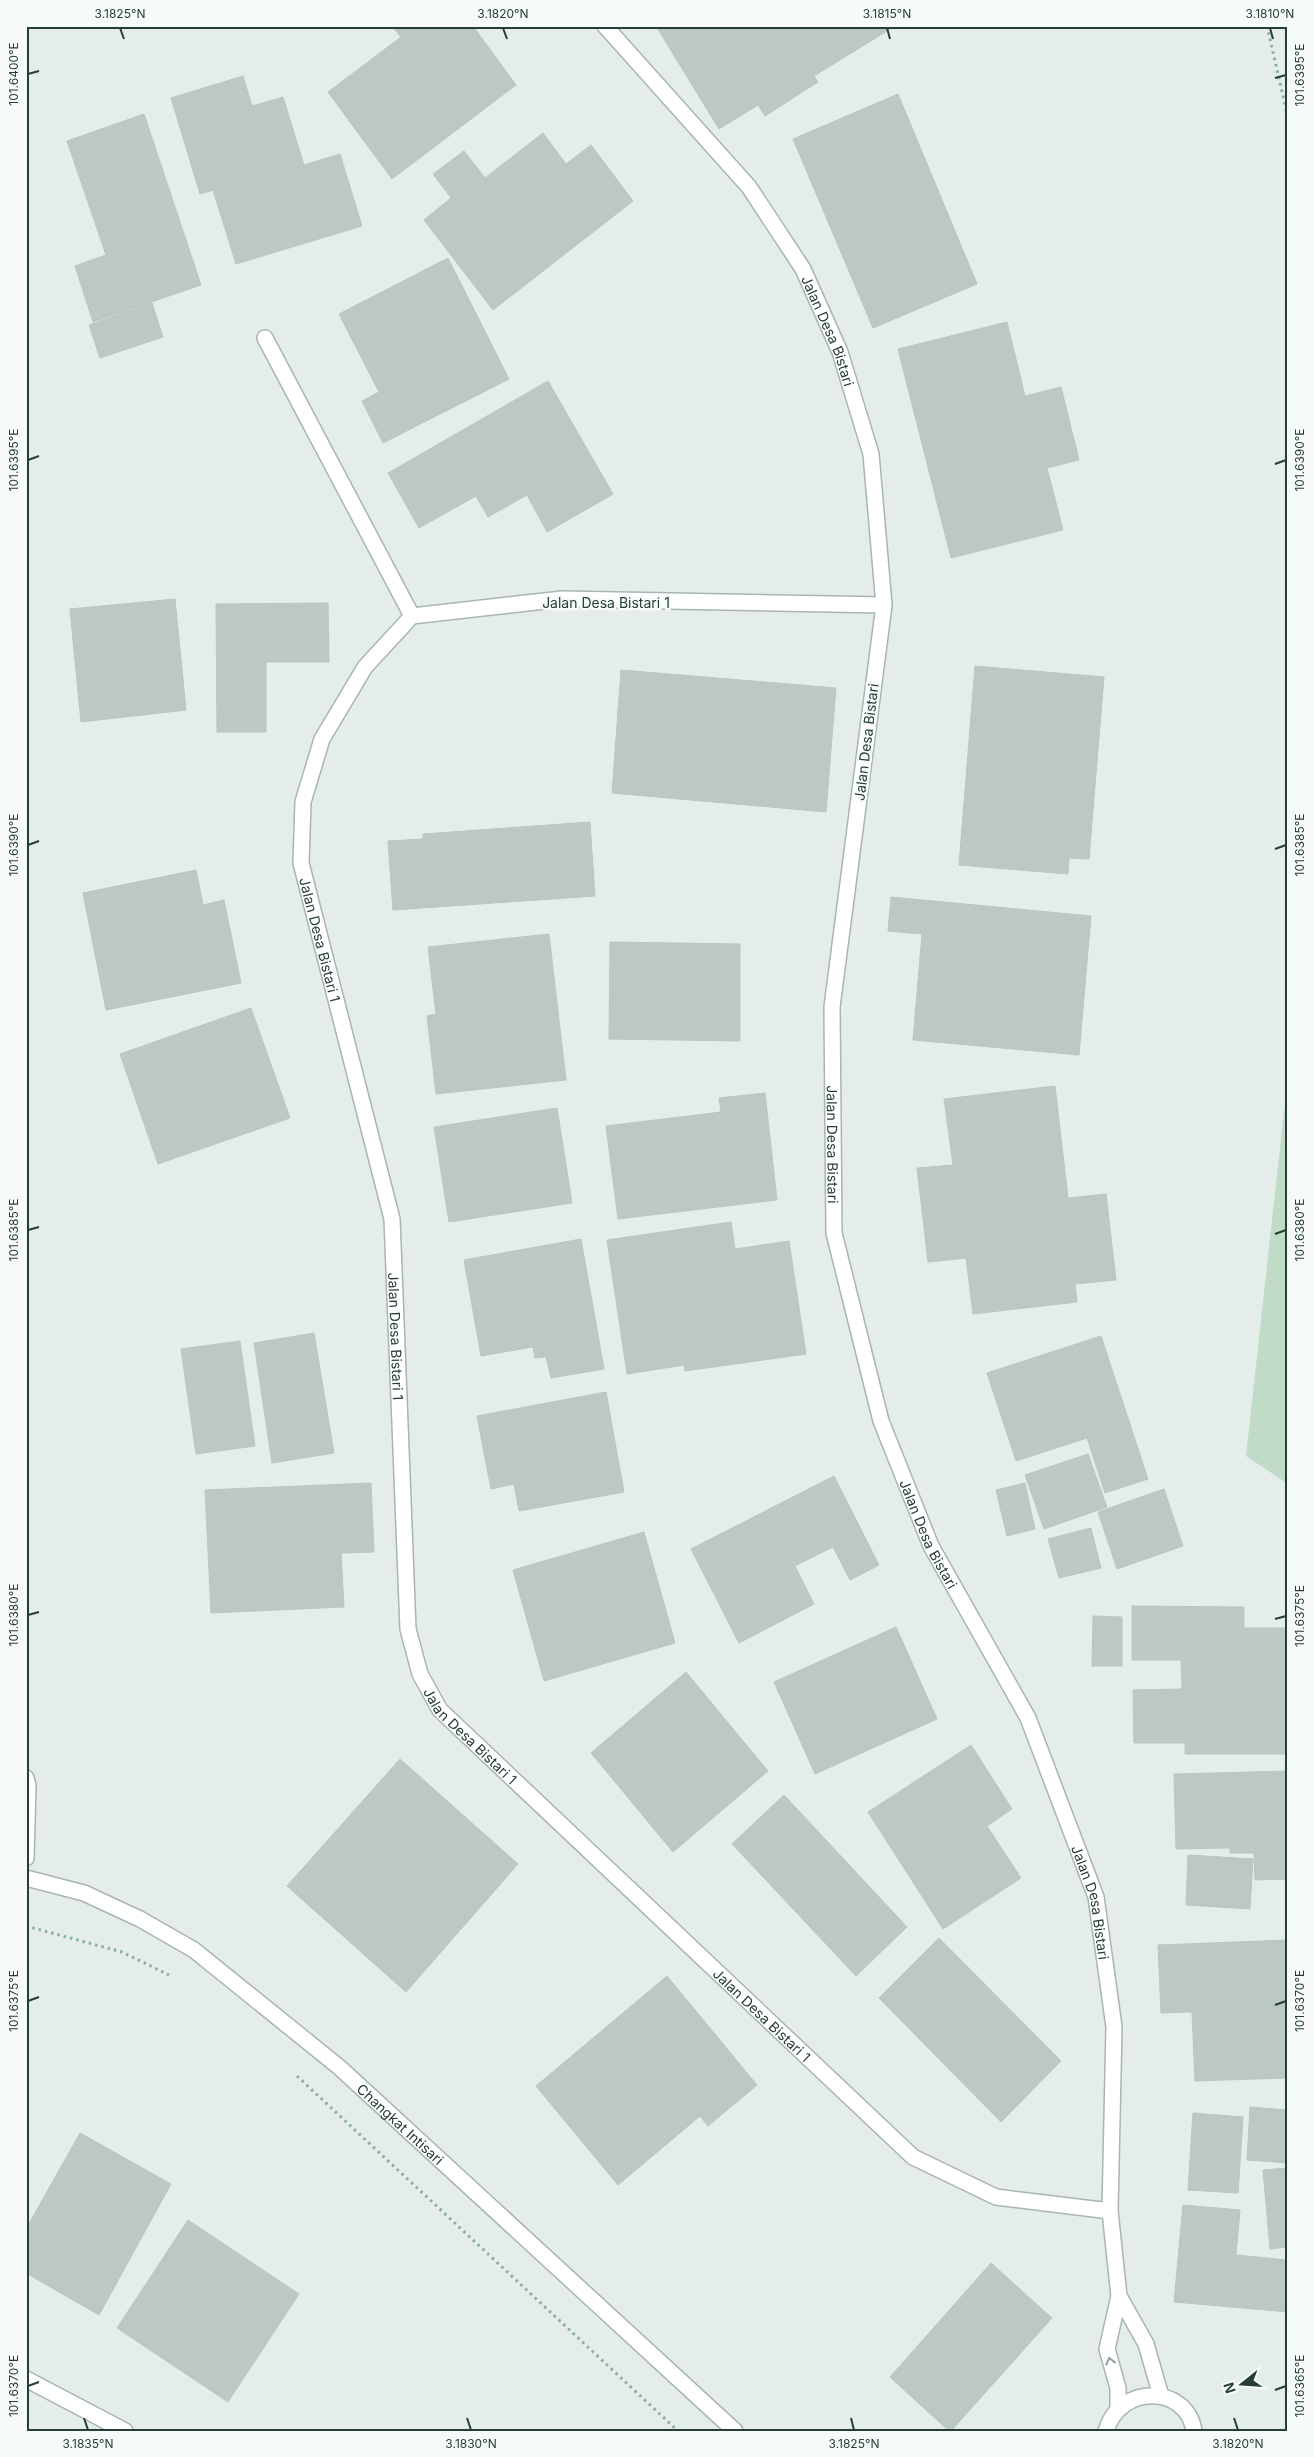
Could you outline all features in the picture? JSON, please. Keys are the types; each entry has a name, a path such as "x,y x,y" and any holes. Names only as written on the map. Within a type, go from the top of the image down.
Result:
{"street":[{"name":"Jalan Desa Bistari","path":"605,26 749,187 803,270 840,352 870,454 884,604 832,1007 834,1233 881,1421 888,1439 931,1546 1028,1718 1096,1897 1114,2027 1110,2211 1119,2296 1107,2349 1118,2388 1118,2408"},
{"path":"265,338 412,616"},
{"name":"Jalan Desa Bistari 1","path":"884,604 562,599 412,616 365,667 322,739 302,802 301,863 392,1219 408,1628 420,1674 440,1710 913,2157 996,2197 1110,2211"},
{"path":"26,1778 28,1786 26,1858"},
{"name":"Changkat Intisari","path":"26,1878 84,1893 140,1919 194,1950 339,2066 735,2431"},
{"name":"Jalan Desa Bistari","path":"1119,2296 1146,2344 1161,2396"},
{"path":"26,2379 125,2431"},
{"path":"1106,2431 1109,2420 1118,2408 1130,2399 1145,2396 1161,2396 1186,2412 1194,2431"}],"path":[{"path":"1267,26 1288,118"},
{"path":"26,1926 122,1952 177,1980"},
{"path":"296,2075 678,2431"}],"green space":[{"path":"1288,1075 1288,1484 1246,1456"}],"building":[{"path":"392,26 473,26 516,85 392,179 328,92 401,37"},
{"path":"656,26 895,26 814,76 818,82 765,116 758,105 719,129"},
{"path":"243,76 252,106 283,97 304,165 340,154 362,226 236,264 213,190 200,194 171,98"},
{"path":"898,94 977,284 873,328 793,139"},
{"path":"144,114 201,285 93,322 75,266 106,255 67,141"},
{"path":"543,133 566,164 591,145 633,201 493,310 424,220 451,198 433,174 464,151 485,178"},
{"path":"448,258 509,379 383,443 362,401 379,392 339,314"},
{"path":"152,303 163,337 100,358 89,325"},
{"path":"1007,322 1025,396 1061,387 1079,460 1047,468 1063,530 951,558 898,349"},
{"path":"548,381 613,494 547,532 527,495 488,517 476,496 419,528 388,473"},
{"path":"175,599 186,710 81,722 70,609"},
{"path":"328,603 329,662 266,662 266,732 217,732 216,604"},
{"path":"975,666 1104,677 1089,859 1069,858 1068,874 959,865"},
{"path":"621,670 836,688 826,812 612,793"},
{"path":"590,822 595,896 393,910 388,841 423,839 423,834"},
{"path":"196,870 203,905 224,900 241,983 106,1010 83,893"},
{"path":"891,897 1091,916 1079,1055 913,1040 922,934 888,931"},
{"path":"549,934 566,1080 436,1094 427,1016 436,1014 428,947"},
{"path":"610,942 740,944 740,1041 609,1039"},
{"path":"251,1008 290,1118 158,1164 120,1054"},
{"path":"1055,1086 1068,1198 1106,1194 1116,1280 1075,1284 1077,1302 973,1314 966,1258 928,1262 917,1168 953,1165 944,1099"},
{"path":"765,1093 777,1200 618,1219 606,1126 721,1112 719,1098"},
{"path":"557,1108 572,1203 449,1222 434,1127"},
{"path":"731,1222 735,1249 789,1241 806,1354 685,1371 684,1365 627,1374 607,1240"},
{"path":"581,1239 604,1369 551,1378 546,1357 535,1358 533,1347 481,1356 464,1260"},
{"path":"314,1333 334,1453 272,1463 254,1343"},
{"path":"1101,1336 1148,1479 1105,1493 1087,1438 1016,1461 987,1373"},
{"path":"240,1341 255,1446 196,1454 181,1349"},
{"path":"606,1392 624,1492 519,1511 514,1484 491,1489 477,1416"},
{"path":"1088,1454 1107,1507 1044,1529 1025,1475"},
{"path":"834,1476 879,1565 850,1580 833,1547 795,1566 814,1604 739,1643 691,1549"},
{"path":"371,1483 374,1552 341,1553 344,1607 211,1613 205,1490"},
{"path":"1025,1483 1035,1529 1007,1536 996,1490"},
{"path":"1164,1489 1183,1546 1117,1569 1098,1512"},
{"path":"1091,1528 1101,1568 1059,1578 1048,1539"},
{"path":"644,1532 675,1643 544,1681 513,1570"},
{"path":"1132,1606 1244,1607 1244,1628 1288,1628 1288,1754 1185,1754 1185,1743 1134,1743 1133,1690 1182,1689 1181,1660 1132,1660"},
{"path":"1093,1616 1122,1617 1122,1666 1092,1666"},
{"path":"896,1627 937,1719 815,1774 774,1682"},
{"path":"686,1672 768,1771 673,1852 591,1753"},
{"path":"971,1745 1012,1809 987,1826 1021,1878 943,1929 868,1812"},
{"path":"400,1759 518,1864 406,1992 287,1886"},
{"path":"1288,1771 1288,1879 1255,1880 1254,1853 1230,1853 1230,1848 1176,1849 1174,1774"},
{"path":"784,1795 907,1927 856,1976 732,1844"},
{"path":"1188,1855 1253,1859 1250,1909 1186,1905"},
{"path":"939,1938 1061,2061 1001,2122 879,1998"},
{"path":"1288,1940 1288,2078 1195,2081 1192,2012 1161,2013 1158,1945"},
{"path":"667,1976 757,2085 708,2126 700,2116 618,2185 536,2086"},
{"path":"1250,2107 1288,2110 1288,2163 1247,2160"},
{"path":"1193,2113 1243,2117 1238,2193 1188,2190"},
{"path":"80,2133 171,2184 99,2315 26,2273 26,2229"},
{"path":"1288,2168 1288,2247 1270,2249 1263,2170"},
{"path":"1183,2205 1240,2210 1236,2255 1288,2260 1288,2312 1174,2302"},
{"path":"188,2220 299,2294 228,2402 117,2328"},
{"path":"991,2263 1052,2318 949,2431 890,2377"}]}
